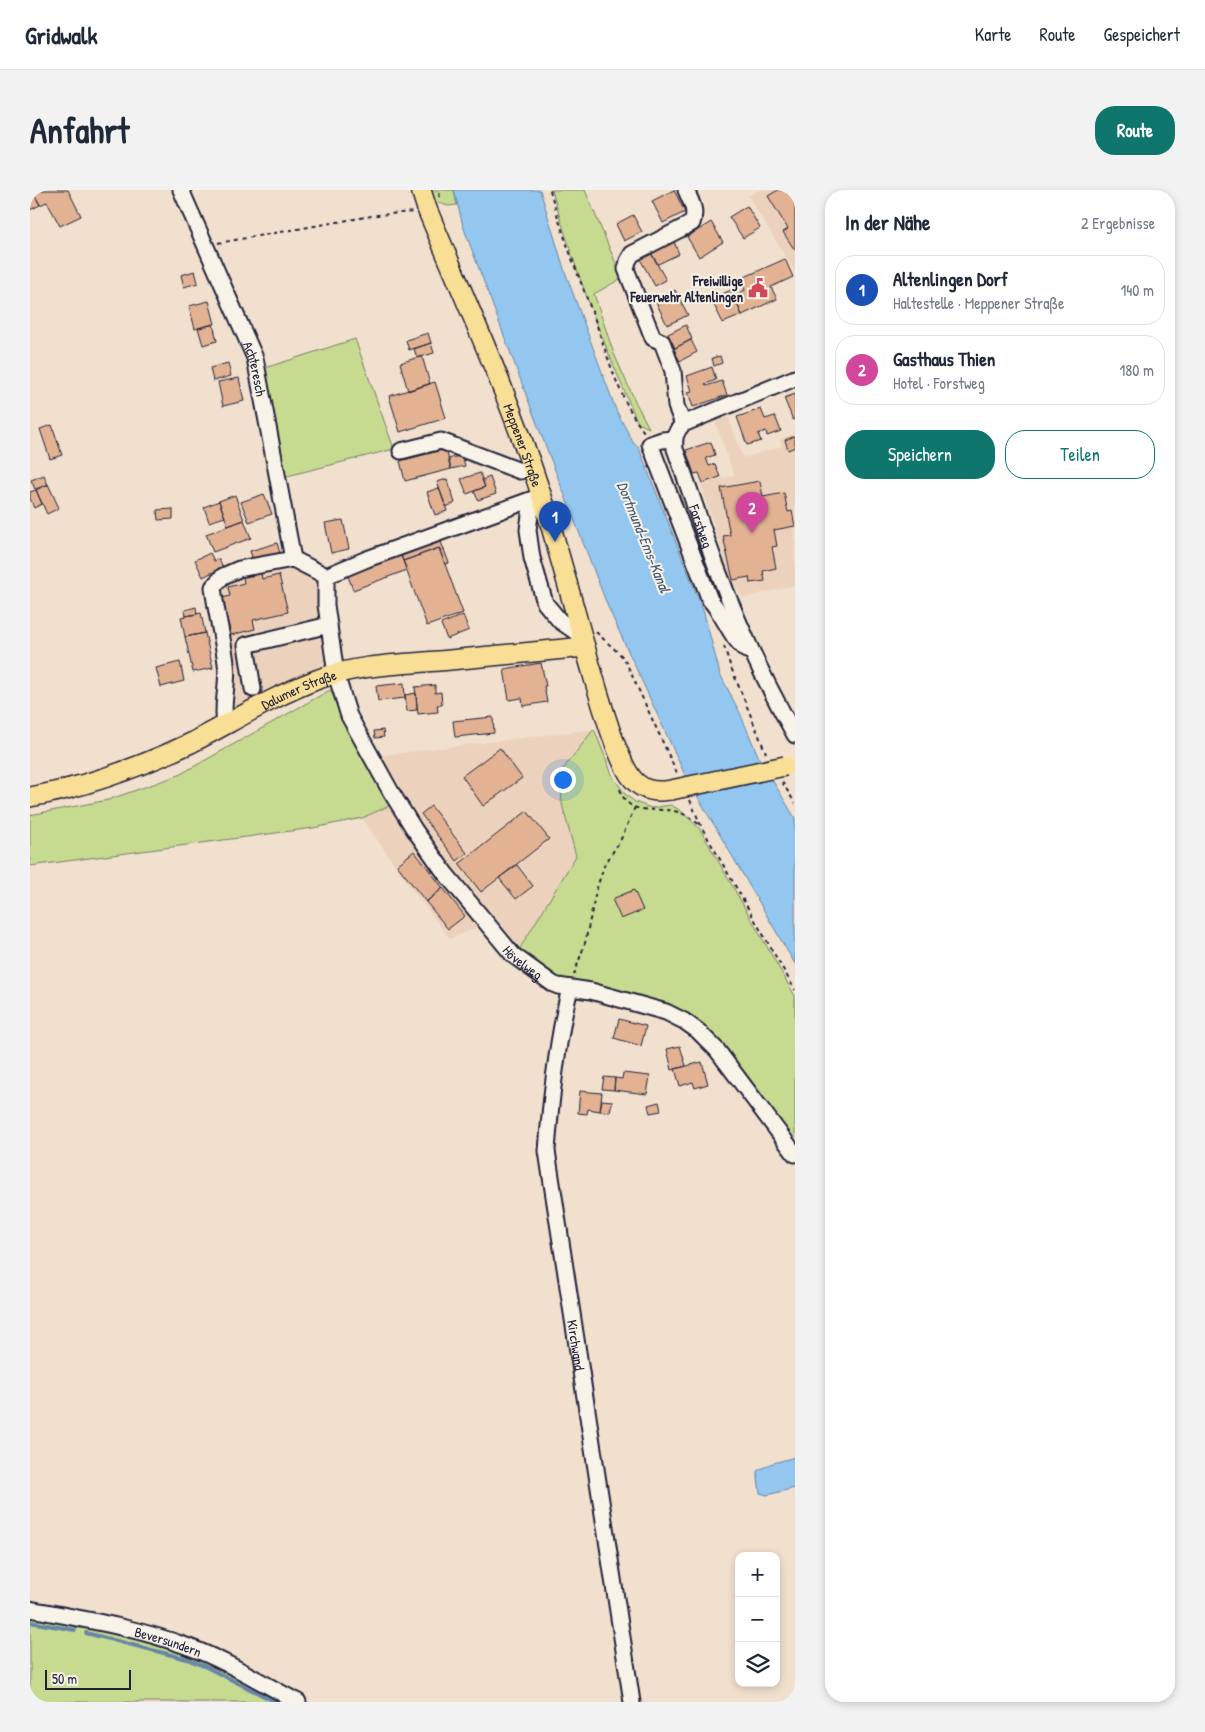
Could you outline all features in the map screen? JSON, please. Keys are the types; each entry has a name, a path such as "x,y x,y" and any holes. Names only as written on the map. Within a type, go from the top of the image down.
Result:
{"main road":[{"name":"Meppener Straße","path":"420,190 520,432 532,469 537,498 615,742 628,773 644,789 654,791 671,790 782,766"},
{"name":"Dalumer Straße","path":"30,797 78,786 154,760 284,694 316,680 336,674 583,642"}],"street":[{"name":"Achteresch","path":"181,190 255,358 293,559"},
{"path":"683,424 676,406 673,371 662,342 653,338 626,269 632,254 692,223 695,215 694,207 686,190"},
{"path":"755,657 740,645 718,608 710,600 650,444 674,439 677,430 683,424 795,378"},
{"name":"Forstweg","path":"674,439 674,449 716,564 773,696 795,735"},
{"path":"401,450 441,441 520,471 532,469"},
{"path":"225,724 223,713 226,664 213,587 223,576 239,570 293,559 326,576 537,498"},
{"path":"537,498 528,530 532,558 545,603 560,621 583,642"},
{"name":"Hövelweg","path":"326,576 326,605 336,674 349,716 391,792 445,873 513,955 553,984 591,991 666,1012 698,1031 717,1050 795,1154"},
{"path":"253,689 246,645 329,625"},
{"name":"Kirchwand","path":"570,988 562,1020 553,1082 547,1150 632,1702"},
{"name":"Beversundern","path":"30,1609 84,1619 190,1647 298,1702"}],"path":[{"path":"550,190 560,227 608,357 635,421 650,444"},
{"path":"205,245 377,215 415,212 427,209"},
{"path":"724,646 730,664 782,766 795,803"},
{"path":"621,783 620,790 626,802 635,808 673,810 689,816 702,828"},
{"path":"570,988 585,943 596,891 604,866 621,839 635,808"}],"shaded area":[{"path":"758,190 795,190 795,272 748,196"},
{"path":"728,416 743,458 782,446 780,439 795,434 795,585 744,598 732,583 701,484 734,475 715,422"},
{"path":"289,567 313,576 327,658 319,668 231,708 219,593 223,583 230,579"},
{"path":"594,729 560,773 562,804 576,856 516,953 488,923 450,939 408,884 362,818 391,805 376,756"}],"green space":[{"path":"431,190 454,190 457,205 448,206 435,202"},
{"path":"552,190 585,190 622,278 594,294 614,354 649,428 638,423 614,366 580,279"},
{"path":"355,339 394,449 283,477 262,369"},
{"path":"330,690 391,805 362,818 313,828 30,866 30,815 108,800 179,775"},
{"path":"594,729 613,777 625,794 635,802 651,808 671,805 681,811 700,829 795,996 795,1153 699,1030 559,984 517,953 576,856 562,804 560,773"},
{"path":"30,1614 185,1648 286,1702 30,1702"}],"water":[{"name":"Dortmund-Ems-Kanal","path":"454,190 540,190 564,269 616,410 634,444 638,446 704,613 720,674 740,713 759,758 795,818 795,964 685,775 608,607 463,226"},
{"path":"795,1457 795,1488 767,1495 760,1493 757,1471 770,1464"}],"building":[{"path":"32,190 68,190 81,216 60,226 47,202 40,205"},
{"path":"674,190 685,212 663,223 652,201"},
{"path":"778,190 795,190 794,249 783,232 788,229 768,196"},
{"path":"33,192 40,205 30,210 30,193"},
{"path":"747,206 760,228 743,238 729,217"},
{"path":"633,215 642,232 624,241 616,224"},
{"path":"711,222 723,242 699,257 687,237"},
{"path":"674,242 679,254 658,264 651,253"},
{"path":"651,253 666,280 655,286 640,259"},
{"name":"Freiwillige Feuerwehr Altenlingen","path":"785,259 793,277 771,287 777,299 742,315 733,295 745,290 740,279"},
{"path":"195,271 198,283 184,287 181,275"},
{"path":"675,290 688,315 667,325 655,300"},
{"path":"731,290 742,315 723,323 711,299"},
{"path":"209,301 215,324 195,329 189,306"},
{"path":"213,324 217,341 203,345 198,328"},
{"path":"686,325 692,339 675,348 668,334"},
{"path":"428,333 431,343 409,350 406,340"},
{"path":"691,340 697,352 680,361 673,349"},
{"path":"431,343 434,353 417,358 414,349"},
{"path":"422,356 430,384 408,391 400,363"},
{"path":"720,356 722,363 714,366 712,358"},
{"path":"228,363 231,376 213,381 210,368"},
{"path":"712,367 716,380 705,384 706,386 722,381 727,395 693,407 688,392 692,391 687,376"},
{"path":"239,378 244,401 223,406 218,382"},
{"path":"435,382 446,418 400,432 389,396"},
{"path":"795,394 795,419 793,420 784,398"},
{"path":"761,409 765,419 775,416 781,431 767,436 766,431 758,434 761,441 747,445 737,417"},
{"path":"52,425 62,455 50,459 40,429"},
{"path":"795,436 795,447 788,450 785,440"},
{"path":"711,442 715,455 706,458 709,466 715,464 720,477 703,483 699,473 694,474 686,450"},
{"path":"446,449 451,469 405,481 400,461"},
{"path":"462,455 465,466 451,469 448,459"},
{"path":"480,473 485,487 467,494 461,479"},
{"path":"44,475 48,485 35,489 31,480"},
{"path":"490,477 496,494 478,500 474,491 485,487 482,480"},
{"path":"447,479 455,503 446,507 437,482"},
{"path":"760,481 763,497 784,493 788,512 792,511 795,526 774,530 777,546 772,547 776,568 763,571 765,581 750,583 749,577 733,580 723,536 730,535 721,488"},
{"path":"48,484 59,508 47,514 36,490"},
{"path":"439,488 447,511 435,515 427,492"},
{"path":"36,490 42,504 34,508 30,492"},
{"path":"264,494 272,514 249,522 241,502"},
{"path":"235,495 244,520 228,526 219,501"},
{"path":"219,501 225,517 209,522 204,507"},
{"path":"173,509 173,519 158,520 157,510"},
{"path":"244,520 251,538 213,552 206,534"},
{"path":"343,520 349,549 331,553 325,523"},
{"path":"440,539 449,563 445,564 439,548 403,561 400,553"},
{"path":"277,543 280,553 253,560 250,551"},
{"path":"439,548 463,613 427,626 403,561"},
{"path":"210,553 214,561 219,559 223,567 203,577 195,560"},
{"path":"400,553 407,570 353,590 347,573"},
{"path":"261,573 262,579 279,575 288,612 253,620 255,629 231,635 222,598 230,596 228,587 244,583 243,577"},
{"path":"196,607 197,614 186,616 185,610"},
{"path":"201,613 205,633 185,637 181,617"},
{"path":"463,615 469,630 447,639 441,624"},
{"path":"205,633 213,668 193,672 185,637"},
{"path":"180,662 184,681 161,687 156,668"},
{"path":"541,663 547,702 523,706 522,698 509,700 504,669"},
{"path":"404,683 405,698 378,701 376,686"},
{"path":"435,685 435,693 441,692 442,705 437,705 438,712 418,714 415,687"},
{"path":"416,693 417,710 407,711 405,695"},
{"path":"493,717 494,733 455,737 453,721"},
{"path":"383,730 384,737 375,738 374,731"},
{"path":"500,748 522,778 483,806 462,776"},
{"path":"431,806 467,853 457,861 421,814"},
{"path":"527,811 549,839 481,892 459,864"},
{"path":"414,851 443,888 426,902 397,865"},
{"path":"517,865 533,886 516,899 499,878"},
{"path":"443,888 465,916 448,929 426,902"},
{"path":"634,890 643,910 621,919 612,899"},
{"path":"619,1019 646,1026 641,1046 614,1038"},
{"path":"680,1046 686,1066 672,1070 667,1049"},
{"path":"702,1062 708,1084 695,1088 693,1082 680,1086 675,1069"},
{"path":"623,1073 650,1076 647,1094 614,1090 615,1078 622,1079"},
{"path":"604,1077 615,1078 614,1090 602,1089"},
{"path":"580,1091 602,1093 600,1111 588,1109 587,1114 578,1113"},
{"path":"602,1100 612,1101 610,1112 600,1111"},
{"path":"659,1102 661,1111 650,1113 648,1105"}],"waterway":[{"path":"30,1622 75,1630"},
{"path":"86,1633 187,1659 276,1702"}],"place":[{"name":"Freiwillige Feuerwehr Altenlingen","path":"758,288"},
{"name":"Gasthaus Thien","path":"752,533"},
{"name":"Altenlingen Dorf","path":"555,542"}]}
